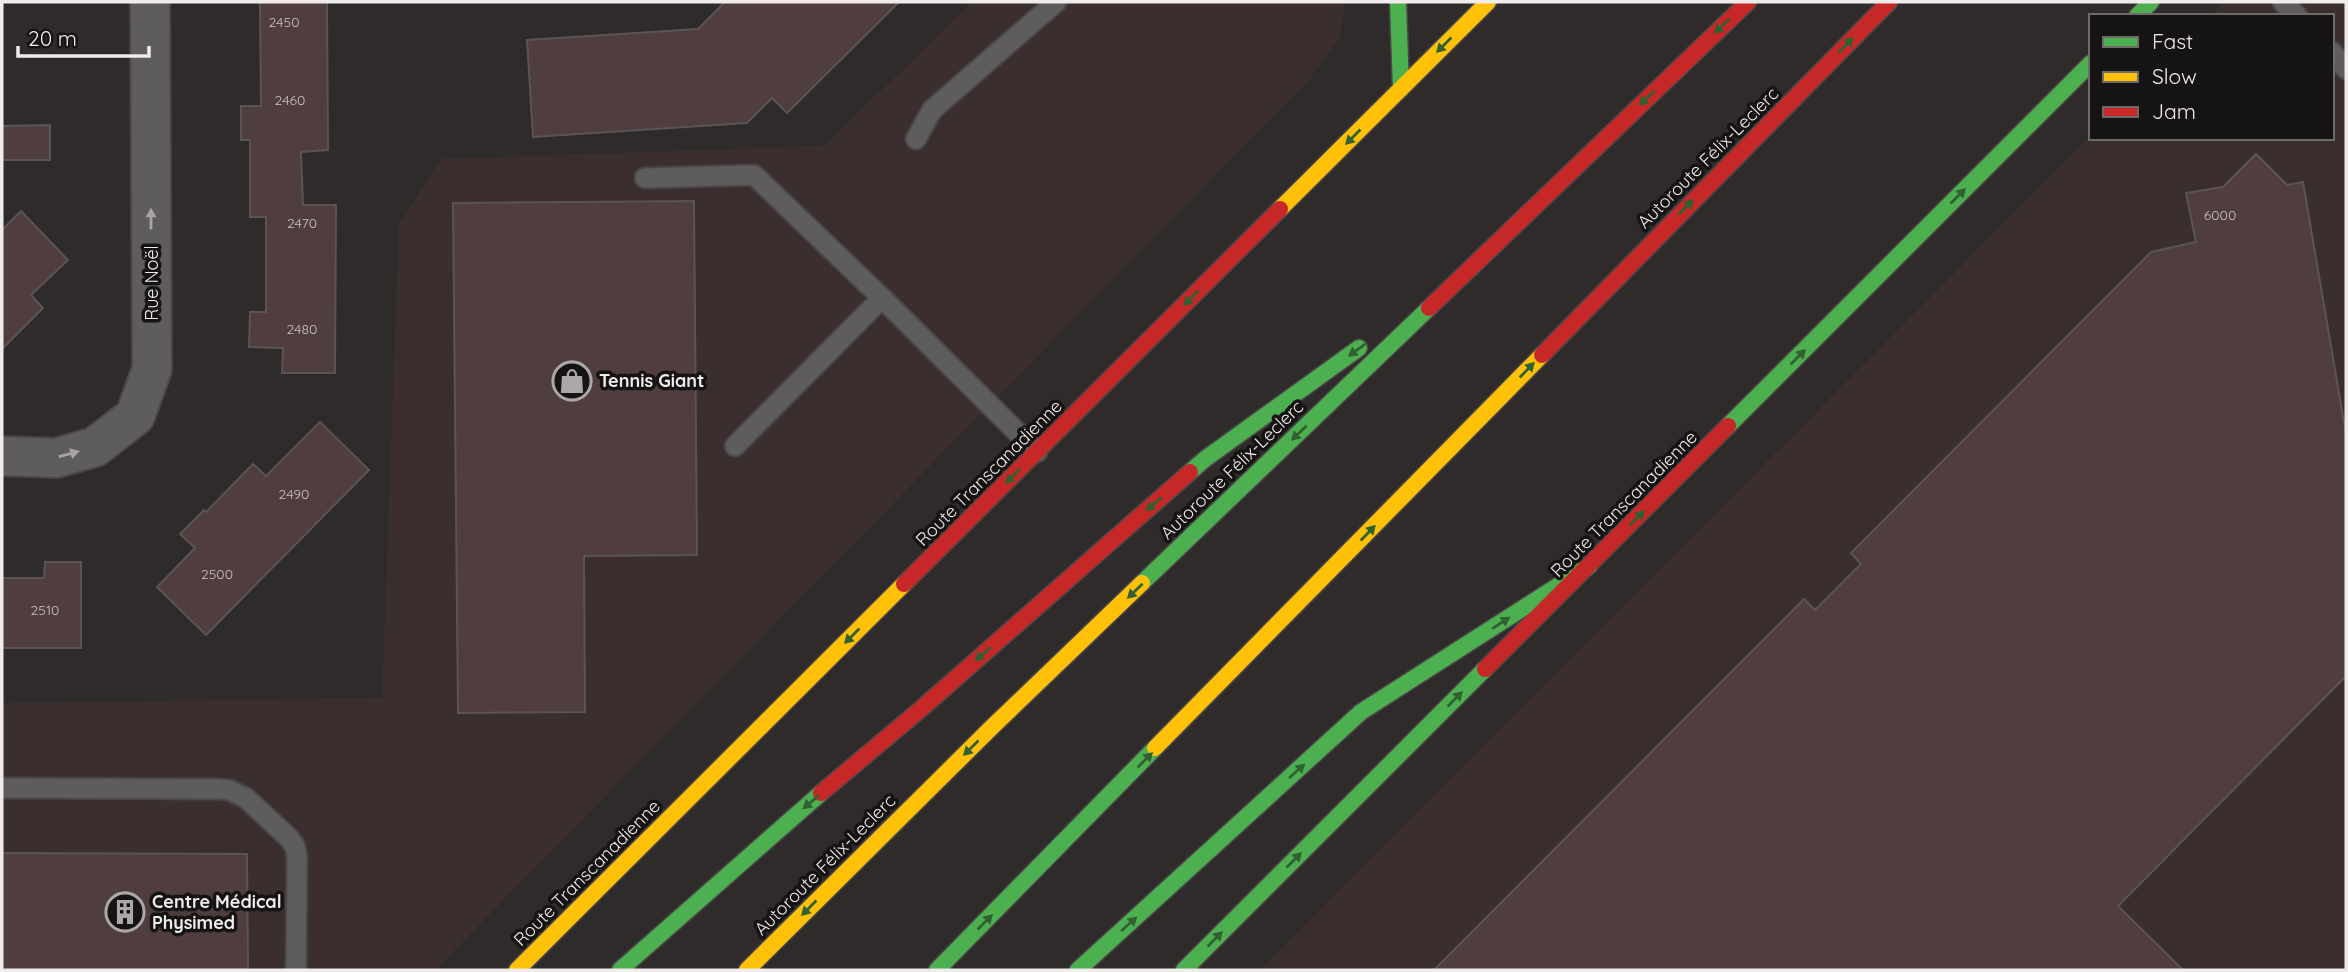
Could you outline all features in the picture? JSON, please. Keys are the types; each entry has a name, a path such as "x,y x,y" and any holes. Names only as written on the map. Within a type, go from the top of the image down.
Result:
{"main road":[{"path":"1398,2 1401,89"},
{"name":"Route Transcanadienne","path":"517,970 1488,2"},
{"name":"Autoroute Félix-Leclerc","path":"747,970 992,728 1748,2"},
{"name":"Autoroute Félix-Leclerc","path":"937,970 1889,2"},
{"name":"Route Transcanadienne","path":"1184,970 2089,65"},
{"path":"620,970 1205,458 1472,267"},
{"path":"1078,970 1360,712 1589,566"}],"street":[{"name":"Rue Noël","path":"2,456 56,458 95,447 135,416 152,369 150,2"}],"lane":[{"path":"916,139 932,110 1056,2"},
{"path":"2334,54 2346,69"},
{"path":"645,178 754,174 1037,452"},
{"path":"734,446 881,298"},
{"path":"2,788 218,789 229,790 246,798 289,838 295,847 296,970"}],"shaded area":[{"path":"972,2 1342,2 1344,8 1340,37 1310,79 435,970 2,970 2,703 382,698 399,224 441,159 824,146"},
{"path":"2224,2 2346,2 2346,970 1260,970 2089,138 2334,140 2334,14 2212,14"}],"building":[{"path":"260,2 327,2 328,150 301,152 303,205 336,205 335,373 282,373 283,348 249,347 250,312 266,312 266,217 250,217 250,140 241,140 241,106 261,106"},
{"path":"725,2 899,2 787,113 772,98 747,123 533,137 527,40 698,29"},
{"path":"50,125 50,160 2,160 2,126"},
{"path":"2256,154 2287,185 2303,182 2346,434 2346,676 2118,906 2183,970 1434,970 1804,599 1815,610 1861,564 1851,553 2151,252 2196,242 2186,193 2223,187"},
{"path":"694,201 697,555 584,556 585,712 458,713 453,203"},
{"path":"21,211 68,260 31,295 43,308 2,349 2,230"},
{"path":"320,422 369,470 206,635 157,587 195,548 180,534 204,510 206,512 253,464 266,476"},
{"path":"45,562 81,562 81,648 2,648 2,578 44,578"},
{"name":"Centre Médical Physimed","path":"2,853 247,854 248,970 2,970"}],"traffic: fast":[{"path":"1398,2 1401,89"},
{"path":"2139,14 2151,2"},
{"path":"1728,426 2089,65"},
{"path":"1142,583 1429,308"},
{"path":"1190,472 1359,348"},
{"path":"1078,970 1361,712 1589,566"},
{"path":"1184,970 1485,669"},
{"path":"937,970 1155,748"},
{"path":"620,970 821,793"}],"traffic: slow":[{"path":"1280,209 1488,2"},
{"path":"1155,748 1542,355"},
{"path":"747,970 991,728 1142,583"},
{"path":"517,970 904,584"}],"traffic: jam":[{"path":"1429,308 1748,2"},
{"path":"1542,355 1889,2"},
{"path":"904,584 1280,209"},
{"path":"1485,669 1728,426"},
{"path":"821,793 922,708 1190,472"}],"place":[{"name":"Tennis Giant","path":"572,381"},
{"name":"Centre Médical Physimed","path":"125,912"}]}
